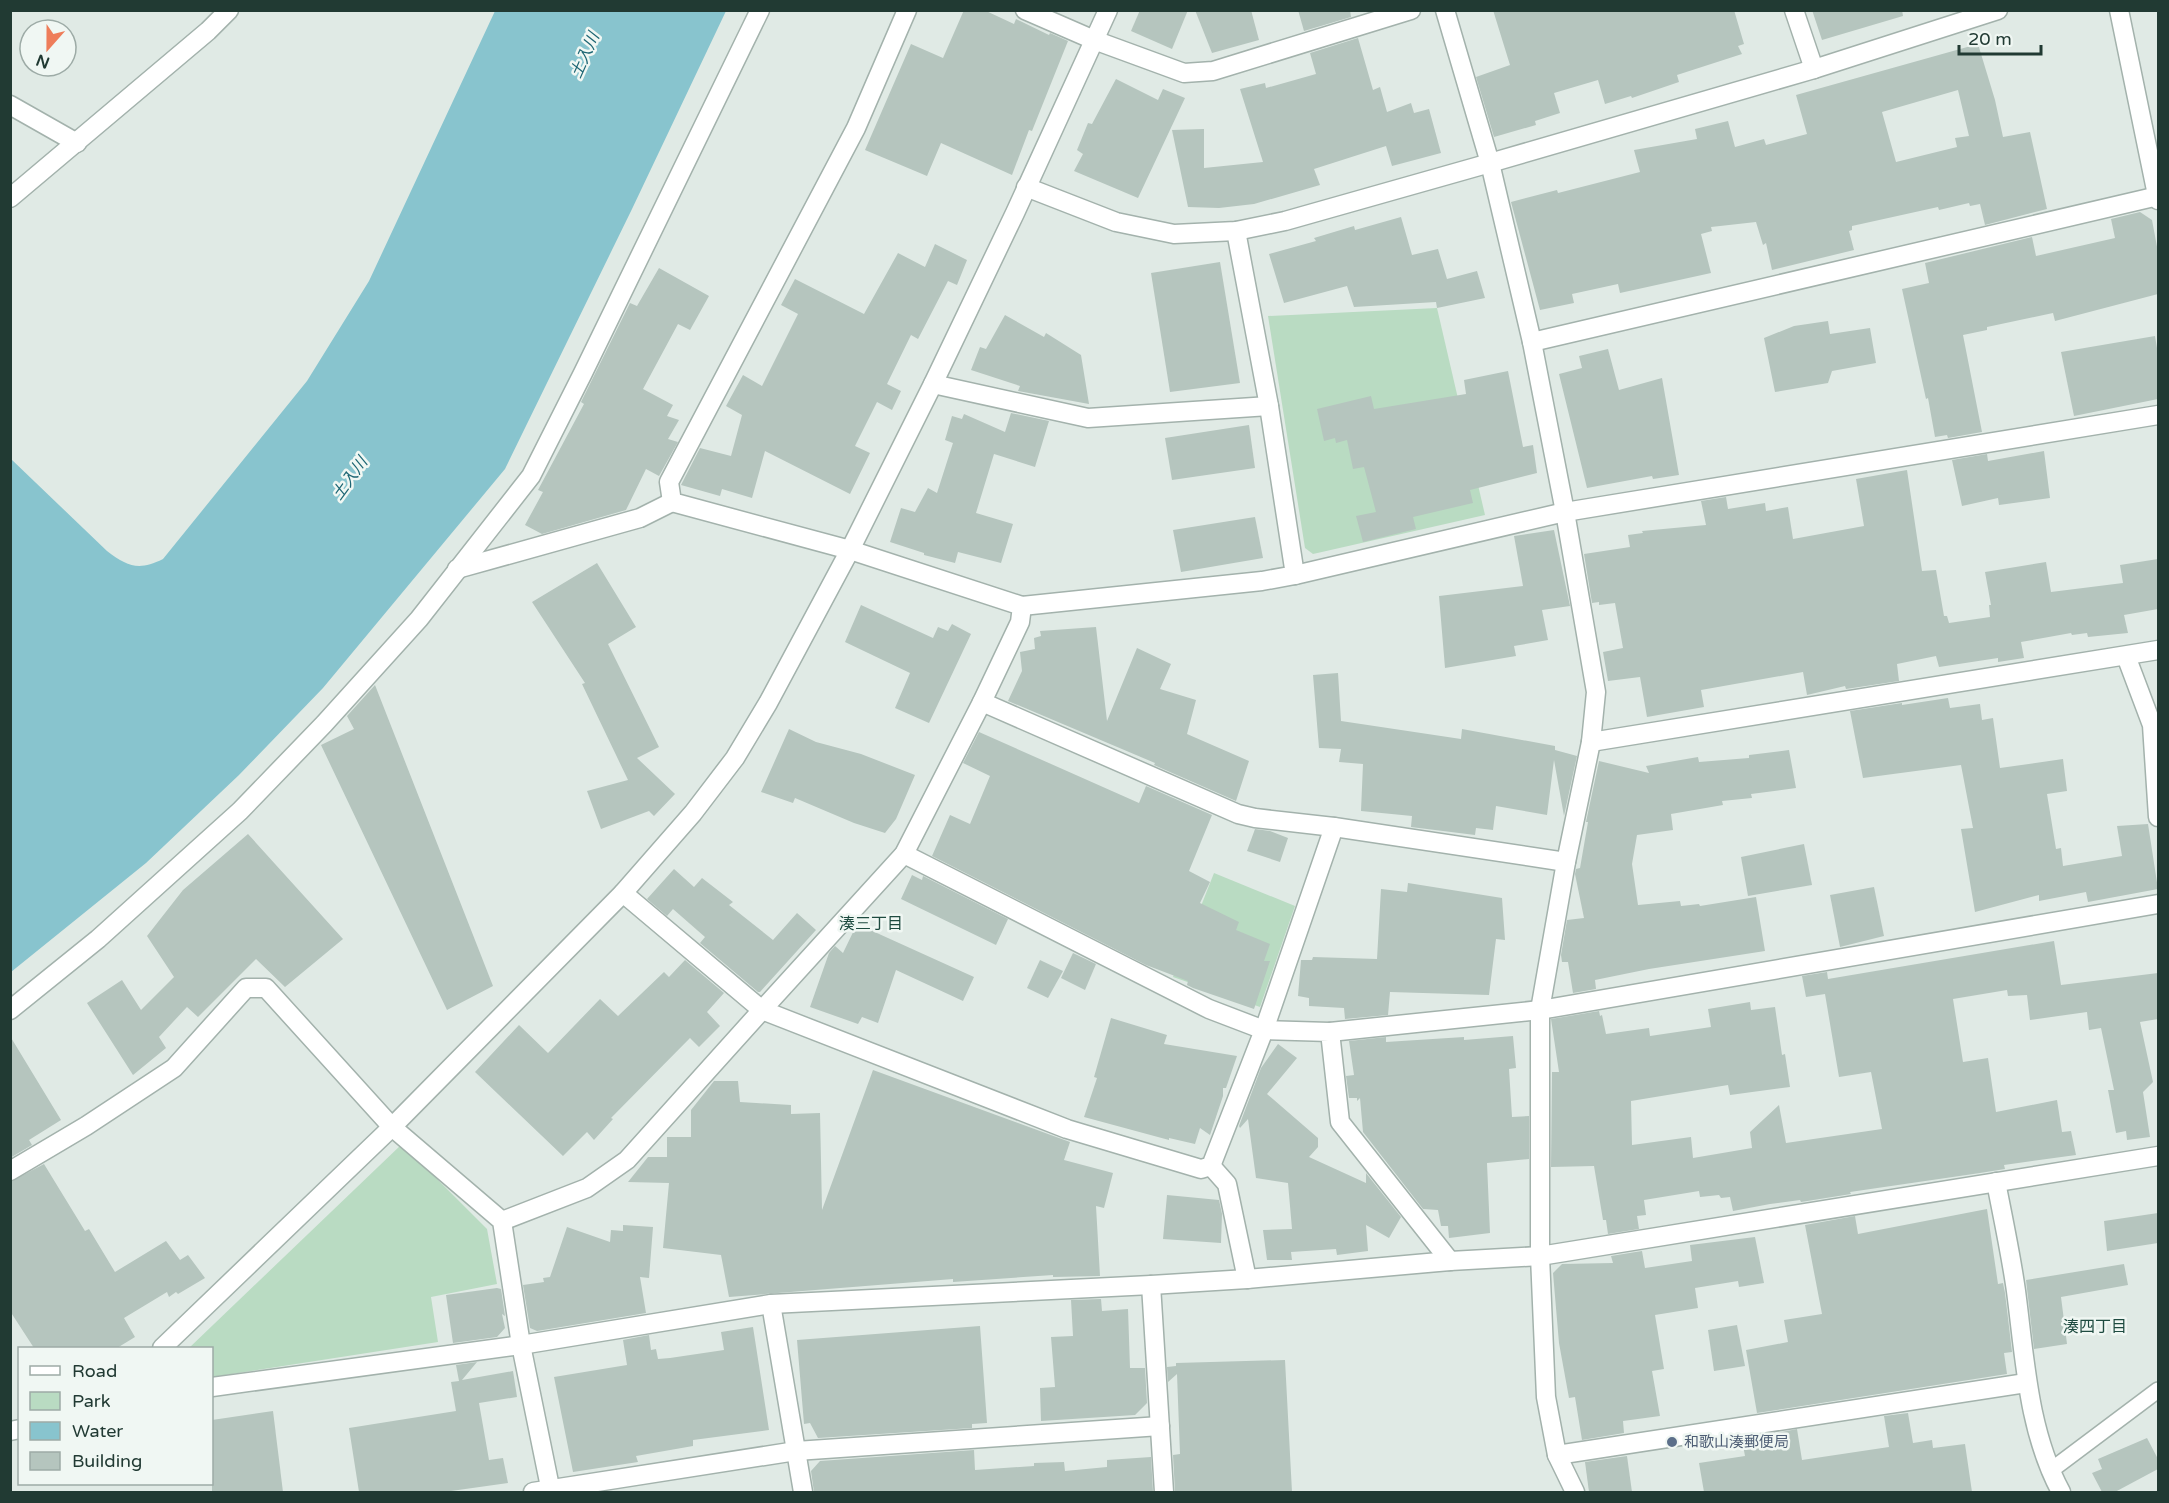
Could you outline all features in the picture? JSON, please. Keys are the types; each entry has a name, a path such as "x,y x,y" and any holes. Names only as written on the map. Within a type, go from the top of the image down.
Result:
{"street":[{"path":"10,198 208,32 229,10"},
{"path":"10,1010 98,939 240,811 332,715 419,619 531,476 760,10"},
{"path":"672,502 669,482 856,128 907,10"},
{"path":"1025,10 1094,40 1184,73 1213,70 1411,10"},
{"path":"163,1347 392,1127 623,893 693,813 735,758 768,704 850,550 933,384 1108,10"},
{"path":"1444,10 1490,163 1532,342 1565,512 1596,692 1591,742 1566,862 1540,1010 1540,1256 1546,1397 1557,1455 1575,1492"},
{"path":"1794,10 1814,69"},
{"path":"1026,186 1116,222 1174,234 1236,231 1286,221 1490,163 1814,69 1965,16 1998,10"},
{"path":"1532,342 2158,198 2119,10"},
{"path":"10,105 77,142"},
{"path":"1236,231 1269,406 1295,575"},
{"path":"933,384 1088,418 1269,406"},
{"path":"458,569 640,518 672,502 850,550 1022,606 1262,581 1565,512 2158,415"},
{"path":"502,1221 587,1188 627,1161 904,854 982,702 1020,622 1022,606"},
{"path":"1591,742 2158,650"},
{"path":"2126,656 2152,725 2158,817"},
{"path":"982,702 1238,814 1566,862"},
{"path":"1211,1166 1264,1030 1334,827"},
{"path":"904,854 1209,1009 1264,1030 1330,1032 1540,1010 2158,904"},
{"path":"623,893 762,1010 1067,1129 1201,1169 1211,1166"},
{"path":"10,1171 86,1126 174,1068 246,988 266,988 392,1127 502,1221 545,1492 796,1451 1160,1426"},
{"path":"1330,1032 1340,1122 1450,1261"},
{"path":"213,1386 521,1346 771,1304 1151,1285 1540,1256 2158,1156"},
{"path":"1211,1166 1227,1184 1247,1279"},
{"path":"1996,1182 2016,1288 2026,1383 2049,1471 2061,1492"},
{"path":"1151,1285 1164,1492"},
{"path":"771,1304 803,1492"},
{"path":"1557,1455 2026,1383"}],"lane":[{"path":"2049,1471 2158,1390"}],"green space":[{"path":"1437,308 1485,515 1313,554 1305,548 1268,316"},
{"path":"1214,873 1295,906 1260,1007 1173,977"},
{"path":"402,1144 487,1229 497,1284 431,1297 438,1342 213,1377 213,1347 190,1347"}],"water":[{"name":"土入川","path":"495,11 726,11 505,469 323,688 239,775 146,863 11,972 11,459 114,556 128,564 140,566 163,559 307,381 369,281"}],"building":[{"path":"964,10 984,10 1014,24 1016,19 1049,35 1050,33 1068,41 1012,175 941,143 927,176 865,150 911,44 943,58"},
{"path":"1140,10 1188,10 1172,49 1131,31"},
{"path":"1195,10 1251,10 1259,40 1212,53"},
{"path":"1298,10 1350,10 1351,17 1304,31"},
{"path":"1493,10 1734,10 1744,44 1738,46 1742,54 1677,75 1679,82 1632,98 1631,96 1605,104 1598,80 1554,93 1560,113 1535,121 1536,125 1494,137 1476,77 1510,65"},
{"path":"1812,10 1902,10 1903,16 1822,40"},
{"path":"1358,38 1373,90 1380,87 1387,112 1411,103 1414,113 1429,109 1441,153 1392,166 1386,146 1314,169 1320,185 1254,204 1219,208 1188,207 1172,130 1204,129 1204,168 1263,162 1240,89 1265,83 1266,88 1316,74 1310,53"},
{"path":"1978,44 1995,100 2003,137 2030,132 2047,209 1985,225 1980,204 1970,206 1969,203 1939,210 1938,207 1852,226 1852,230 1849,231 1854,250 1772,270 1766,243 1763,245 1756,222 1711,227 1712,231 1701,234 1711,273 1620,293 1618,284 1572,294 1574,303 1540,310 1511,202 1557,190 1558,193 1640,172 1634,150 1697,139 1695,129 1728,121 1735,147 1764,139 1766,145 1807,134 1796,95","holes":["1958,90 1969,136 1955,138 1957,147 1896,162 1882,112"]},
{"path":"1116,79 1158,100 1163,89 1185,98 1138,198 1074,171 1083,154 1077,150 1088,123 1092,124"},
{"path":"2140,212 2152,220 2158,252 2158,294 2055,321 2053,313 1987,327 1987,330 1963,335 1982,432 1948,438 1947,435 1935,437 1902,289 1929,283 1925,263 2032,237 2036,256 2115,238 2111,219"},
{"path":"1401,217 1412,255 1438,249 1447,279 1477,271 1485,298 1437,308 1436,302 1354,307 1347,286 1284,303 1269,254 1316,241 1314,238 1354,226 1355,230"},
{"path":"935,244 967,260 957,285 948,281 918,339 911,335 887,384 901,391 892,410 877,402 855,446 870,453 850,494 765,451 752,498 722,489 720,496 681,485 700,448 731,456 742,415 726,406 743,375 762,386 798,314 781,305 795,279 864,314 898,253 925,267"},
{"path":"1220,262 1240,383 1170,392 1151,273"},
{"path":"659,268 709,296 690,330 678,324 643,389 673,405 667,416 679,420 668,439 678,442 659,476 646,469 626,510 542,534 525,525 543,492 538,490 584,404 581,402 630,303 637,306"},
{"path":"1005,315 1044,337 1046,333 1081,355 1089,404 1018,391 1020,386 971,370 980,347 986,349"},
{"path":"1828,321 1830,334 1870,328 1876,363 1832,371 1828,383 1775,392 1764,338 1794,326"},
{"path":"2155,336 2158,354 2158,399 2074,416 2061,352"},
{"path":"1608,349 1619,390 1662,378 1679,475 1653,479 1652,476 1587,488 1559,374 1582,368 1579,356"},
{"path":"1508,371 1523,447 1533,445 1537,473 1470,490 1473,503 1413,517 1416,529 1363,542 1356,516 1376,512 1364,467 1353,469 1347,440 1336,443 1335,438 1324,441 1317,409 1371,396 1374,409 1466,394 1464,380"},
{"path":"1011,413 1049,421 1035,467 994,454 976,513 1013,524 1001,563 958,552 955,563 924,555 924,553 890,542 901,508 915,512 928,488 937,493 953,443 945,440 952,416 962,419 964,414 1005,432"},
{"path":"1249,425 1255,468 1172,480 1165,438"},
{"path":"2044,451 2050,498 1999,505 1998,498 1962,506 1952,460 1987,454 1988,461"},
{"path":"1907,470 1922,571 1936,570 1944,616 1947,616 1949,623 1990,617 1989,605 1991,605 1985,572 2046,562 2051,592 2123,583 2120,565 2158,559 2158,609 2124,615 2128,633 2088,637 2087,633 2072,635 2071,633 2021,642 2024,658 1998,662 1998,658 1939,667 1936,656 1897,664 1899,681 1846,689 1845,686 1807,695 1803,672 1701,690 1704,707 1647,717 1640,677 1608,681 1603,652 1623,648 1615,603 1599,605 1599,602 1592,603 1584,554 1630,547 1628,535 1643,533 1642,531 1706,525 1701,501 1726,497 1728,509 1765,503 1766,511 1788,507 1793,539 1864,526 1856,479"},
{"path":"1255,517 1263,558 1181,572 1173,530"},
{"path":"1554,530 1570,606 1542,610 1548,640 1514,646 1516,656 1445,668 1439,596 1523,586 1514,536"},
{"path":"597,563 636,627 608,644 659,747 637,758 675,794 654,816 649,811 601,829 587,791 628,780 582,684 585,683 532,602"},
{"path":"861,605 933,638 938,627 948,631 952,624 971,634 929,723 895,708 910,673 845,642"},
{"path":"1096,627 1107,721 1137,648 1171,664 1160,689 1196,700 1187,734 1249,761 1236,801 1154,765 1155,763 1008,701 1022,671 1020,652 1035,649 1034,638 1041,636 1040,631"},
{"path":"1338,673 1341,721 1461,739 1462,729 1555,746 1555,750 1577,756 1564,816 1554,760 1547,815 1496,806 1493,830 1476,828 1475,835 1411,827 1412,816 1361,811 1363,764 1339,762 1341,749 1319,748 1313,675"},
{"path":"375,685 493,986 447,1010 321,745 354,729 347,716"},
{"path":"1948,698 1950,708 1980,704 1982,720 1993,718 2000,768 2063,759 2067,791 2047,794 2056,849 2061,848 2063,866 2122,856 2117,826 2148,824 2158,889 2088,902 2086,892 2039,901 2039,895 1975,912 1961,829 1973,828 1961,765 1863,778 1850,711"},
{"path":"789,729 816,742 861,754 915,775 896,819 885,833 854,823 795,798 793,803 761,792"},
{"path":"979,732 1139,803 1146,786 1212,815 1189,871 1210,882 1200,903 1239,922 1236,930 1270,944 1264,961 1270,961 1254,1009 1193,988 1187,985 1188,981 1146,965 932,856 950,815 970,824 990,776 963,763"},
{"path":"1789,750 1796,788 1751,794 1752,798 1722,801 1723,805 1671,814 1673,830 1637,835 1632,864 1638,905 1680,901 1681,906 1699,904 1700,906 1756,897 1765,951 1595,980 1596,989 1573,993 1568,962 1562,962 1561,955 1567,920 1584,918 1575,874 1576,869 1580,868 1588,822 1586,822 1599,761 1649,773 1646,766 1698,757 1699,762 1749,758 1749,755"},
{"path":"1255,829 1270,831 1288,838 1280,862 1247,851"},
{"path":"248,834 343,939 285,987 256,959 198,1017 187,1007 159,1037 166,1048 133,1075 87,1003 122,980 141,1010 174,977 147,936 183,890"},
{"path":"1804,844 1812,885 1748,896 1741,857"},
{"path":"674,869 694,887 702,878 733,902 729,905 773,940 797,913 816,930 758,992 700,943 705,937 673,909 667,916 647,899"},
{"path":"912,875 922,880 923,876 1008,919 996,945 901,899"},
{"path":"1408,883 1502,898 1505,940 1496,939 1489,995 1390,992 1388,1015 1345,1019 1344,1008 1309,1006 1309,998 1298,996 1301,960 1312,960 1313,957 1377,959 1381,889 1407,892"},
{"path":"1874,887 1884,936 1840,947 1830,895"},
{"path":"857,924 974,977 963,1001 896,970 878,1023 862,1017 858,1024 810,1007 829,953 835,946 843,953"},
{"path":"2054,941 2061,985 2158,973 2158,1019 2140,1022 2153,1082 2143,1092 2150,1137 2127,1140 2126,1131 2116,1133 2108,1090 2114,1090 2101,1028 2089,1030 2087,1012 2030,1020 2027,995 2008,996 2007,990 1953,999 1963,1062 1988,1058 1996,1112 2057,1100 2062,1132 2071,1131 2076,1155 2004,1165 2005,1169 1733,1211 1730,1197 1721,1198 1719,1195 1700,1197 1699,1191 1644,1200 1646,1215 1637,1216 1639,1229 1608,1234 1606,1220 1603,1220 1594,1166 1551,1167 1552,1072 1559,1072 1551,1019 1599,1011 1606,1034 1649,1028 1650,1036 1711,1027 1708,1009 1750,1002 1751,1010 1775,1007 1782,1055 1785,1054 1790,1087 1730,1095 1728,1085 1631,1101 1632,1145 1691,1137 1693,1158 1752,1148 1750,1132 1779,1105 1786,1143 1882,1129 1871,1072 1839,1077 1825,994 1806,997 1802,976 1827,972 1828,979"},
{"path":"1073,953 1096,964 1085,990 1061,978"},
{"path":"685,960 724,993 707,1012 720,1026 699,1047 690,1038 611,1118 613,1119 594,1140 587,1132 563,1156 475,1072 519,1025 548,1053 600,999 618,1016 664,972 669,977"},
{"path":"1040,960 1063,971 1048,998 1027,988"},
{"path":"1111,1018 1167,1035 1164,1044 1237,1056 1226,1088 1223,1088 1223,1096 1210,1135 1200,1128 1195,1144 1169,1138 1169,1140 1084,1117 1097,1078 1094,1077"},
{"path":"10,1036 61,1120 29,1140 32,1145 10,1158"},
{"path":"1513,1036 1516,1068 1509,1069 1512,1117 1529,1116 1529,1159 1487,1163 1490,1233 1449,1238 1448,1226 1441,1226 1438,1210 1423,1209 1363,1132 1360,1098 1357,1101 1357,1098 1349,1098 1346,1076 1354,1075 1349,1041 1386,1037 1386,1042"},
{"path":"1278,1044 1297,1058 1267,1094 1318,1138 1318,1147 1309,1157 1366,1183 1366,1173 1401,1217 1389,1238 1366,1225 1368,1251 1337,1255 1336,1249 1291,1252 1292,1260 1267,1260 1263,1230 1292,1229 1288,1183 1256,1178 1248,1119 1240,1128 1239,1126 1261,1068"},
{"path":"873,1070 1070,1142 1064,1160 1113,1173 1104,1208 1096,1206 1100,1276 1053,1277 1053,1275 953,1282 953,1279 729,1297 721,1255 663,1248 669,1183 628,1182 648,1157 667,1157 667,1137 691,1137 691,1110 714,1081 738,1081 740,1102 791,1105 791,1114 820,1113 822,1210"},
{"path":"44,1164 85,1231 89,1229 115,1272 166,1241 180,1260 188,1255 205,1278 178,1294 176,1292 169,1297 167,1292 124,1318 135,1337 119,1347 33,1347 10,1311 10,1182"},
{"path":"1167,1195 1219,1200 1222,1214 1221,1243 1163,1239"},
{"path":"1987,1209 1998,1284 2003,1283 2005,1293 2012,1352 2004,1353 2007,1374 1757,1413 1746,1350 1788,1342 1784,1320 1822,1314 1805,1225 1855,1216 1858,1234"},
{"path":"2158,1213 2158,1243 2107,1251 2104,1221"},
{"path":"623,1225 653,1227 649,1278 640,1277 646,1313 537,1331 530,1328 523,1285 544,1282 543,1278 550,1277 567,1227 610,1242 611,1230 623,1231"},
{"path":"1755,1237 1764,1283 1739,1287 1738,1281 1695,1288 1698,1308 1655,1315 1664,1369 1652,1371 1660,1416 1623,1421 1624,1433 1582,1440 1575,1397 1569,1398 1559,1343 1553,1273 1562,1264 1613,1263 1611,1256 1642,1251 1645,1268 1692,1261 1690,1245"},
{"path":"2124,1264 2128,1285 2061,1297 2067,1344 2034,1349 2026,1280"},
{"path":"501,1289 505,1328 497,1337 453,1343 446,1295"},
{"path":"1101,1299 1102,1311 1128,1309 1130,1368 1145,1368 1147,1403 1135,1415 1041,1421 1040,1388 1055,1387 1051,1337 1073,1336 1071,1300"},
{"path":"1737,1325 1745,1366 1714,1371 1708,1330"},
{"path":"980,1326 987,1423 972,1424 972,1428 818,1438 810,1423 804,1424 797,1340"},
{"path":"753,1327 769,1430 693,1440 693,1446 636,1456 638,1462 573,1472 554,1377 627,1365 623,1340 649,1335 651,1350 656,1349 658,1359 670,1358 724,1350 721,1332"},
{"path":"1285,1360 1292,1492 1175,1492 1173,1455 1180,1454 1177,1374 1168,1382 1167,1367 1176,1366 1176,1363"},
{"path":"477,1362 462,1380 513,1371 517,1397 479,1403 489,1460 503,1458 508,1483 444,1492 359,1492 349,1428 456,1411 451,1382 459,1381 456,1365"},
{"path":"273,1411 283,1492 212,1492 213,1420"},
{"path":"1908,1413 1913,1443 1932,1440 1933,1448 1965,1444 1972,1492 1704,1492 1699,1463 1745,1456 1742,1440 1797,1429 1802,1460 1889,1447 1884,1416"},
{"path":"2147,1438 2158,1459 2158,1469 2115,1492 2102,1492 2092,1473 2102,1469 2098,1459"},
{"path":"974,1450 975,1470 1064,1462 1065,1471 1107,1467 1107,1460 1151,1457 1153,1492 814,1492 811,1471 820,1461"},
{"path":"1627,1456 1632,1492 1589,1492 1585,1462"}],"place":[{"name":"和歌山湊郵便局","path":"1672,1442"}],"district":[{"name":"湊三丁目","path":"871,923"},
{"name":"湊四丁目","path":"2095,1326"}]}
